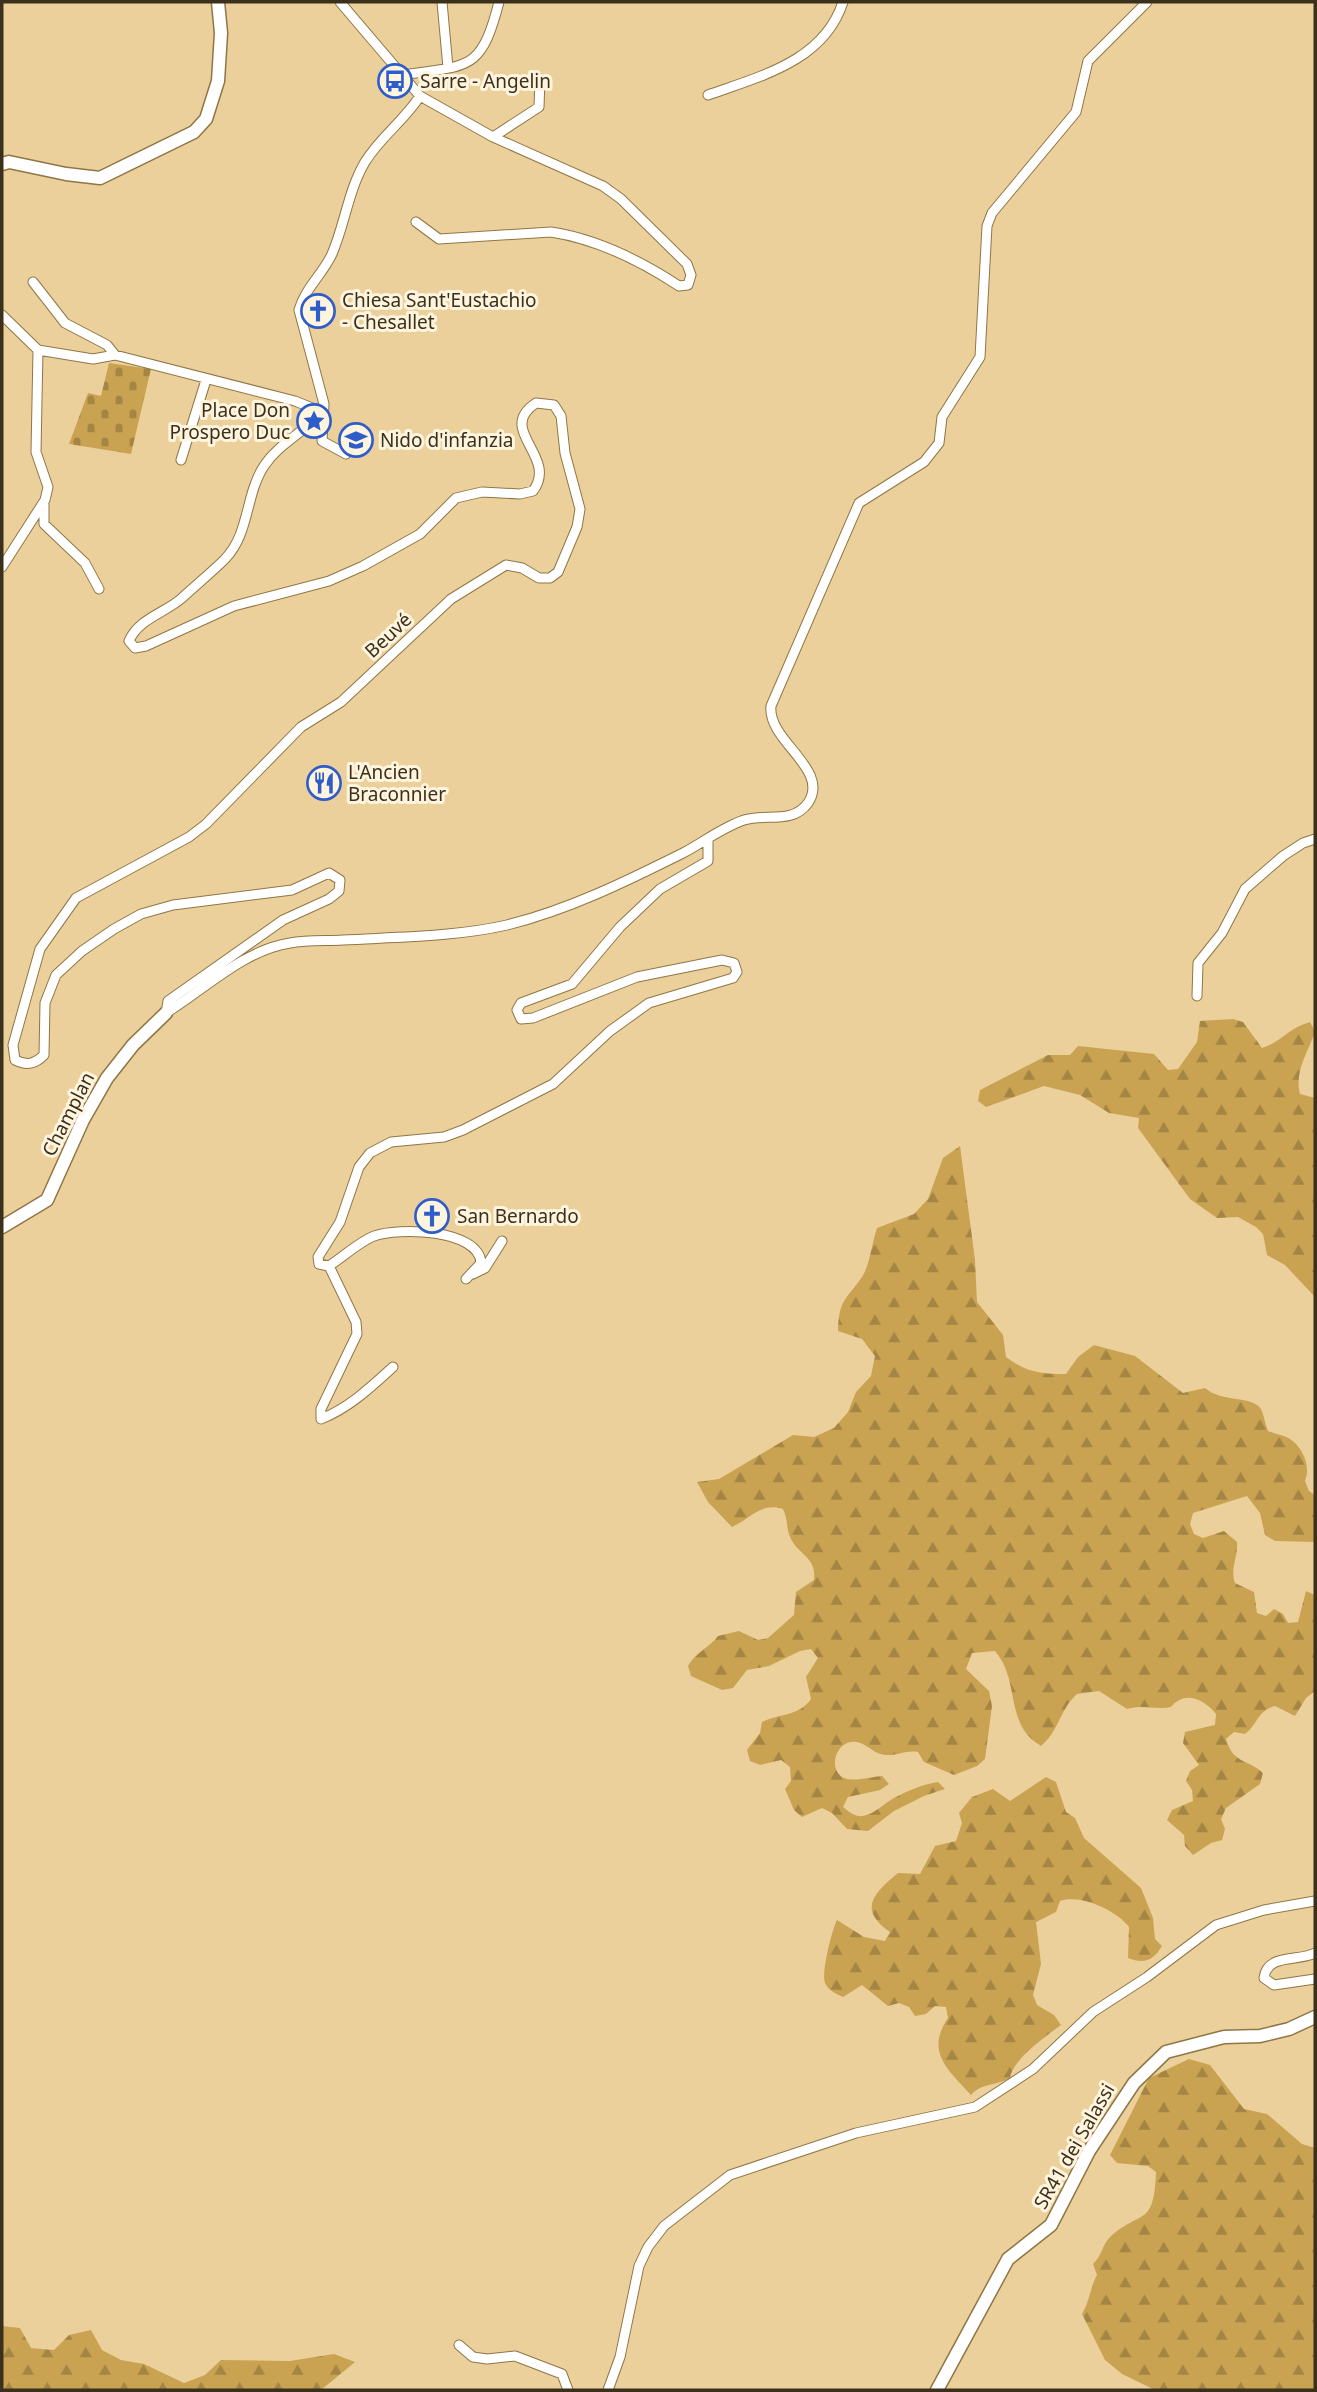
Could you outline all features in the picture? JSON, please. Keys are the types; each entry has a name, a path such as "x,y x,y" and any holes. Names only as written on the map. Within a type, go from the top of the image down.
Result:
{"street":[{"path":"2,164 9,162 100,178 194,132 206,118 218,81 221,33 218,2"},
{"path":"340,2 420,96 493,137 603,186 621,199 687,264 691,275 688,285 679,286 643,263 569,235 551,232 439,239 416,222"},
{"path":"442,2 448,68"},
{"path":"403,75 469,63 485,47 499,2"},
{"path":"708,95 780,69 821,42 843,2"},
{"path":"166,1013 197,990 252,957 289,943 408,937 509,924 621,884 744,820 791,816 808,802 812,786 806,766 777,733 769,718 771,706 859,503 924,462 939,443 942,417 981,357 987,226 992,213 1076,112 1088,61 1147,2"},
{"path":"493,137 539,107 540,79"},
{"path":"346,454 322,441 324,404 299,310 303,296 331,256 352,189 364,163 385,133 406,118 420,96"},
{"path":"33,282 65,323 107,345 115,355"},
{"path":"2,316 38,350 93,359 115,355 295,401 322,412"},
{"path":"38,350 36,452 48,487 44,524 85,564 99,589"},
{"path":"181,460 206,380"},
{"name":"Beuvé","path":"166,1013 168,1001 283,920 329,899 339,891 340,880 329,873 292,890 173,905 141,914 82,951 56,975 45,1003 44,1055 35,1063 22,1064 15,1060 13,1045 40,949 76,898 189,837 206,824 301,727 341,702 451,599 482,577 506,565 522,568 539,578 550,579 558,572 579,519 578,498 565,453 561,416 554,405 536,403 526,410 521,419 524,437 539,465 540,476 533,491 520,494 482,492 456,498 409,541 329,581 247,602 146,646 131,646 129,641 133,631 182,598 236,548 252,491 264,466 286,442 301,433 322,412"},
{"path":"2,567 45,500"},
{"path":"1197,996 1198,963 1222,933 1245,889 1283,856 1315,839"},
{"path":"502,1241 485,1268 466,1279 481,1263 481,1256 450,1234 396,1231 373,1236 329,1266 319,1264 318,1257 340,1222 359,1167 370,1153 391,1142 444,1137 463,1130 552,1083 610,1031 649,1003 733,978 737,972 734,962 722,960 637,977 533,1018 521,1019 517,1010 521,1003 572,984 620,927 660,889 708,861 708,840"},
{"name":"Champlan","path":"2,1227 47,1200 83,1120 107,1078 133,1045 166,1013"},
{"path":"329,1266 356,1322 357,1334 321,1409 321,1419 335,1413 364,1393 393,1367"},
{"path":"608,2390 620,2357 639,2266 648,2248 664,2226 730,2175 856,2133 975,2107 1033,2069 1093,2012 1147,1977 1216,1925 1264,1910 1315,1902"},
{"path":"1315,1953 1297,1959 1275,1961 1268,1966 1264,1978 1274,1985 1315,1979"},
{"name":"SR41 dei Salassi","path":"937,2390 1008,2259 1051,2224 1089,2151 1134,2082 1166,2052 1224,2037 1270,2034 1315,2017"},
{"path":"459,2345 473,2357 528,2359 562,2375 568,2390"}],"green space":[{"path":"109,363 151,369 131,454 69,444 88,393 101,396"},
{"path":"1233,1019 1243,1022 1262,1048 1310,1022 1315,1032 1300,1070 1299,1086 1300,1094 1315,1098 1315,1297 1285,1265 1267,1255 1263,1234 1256,1227 1238,1217 1217,1218 1190,1199 1138,1128 1139,1118 1109,1113 1080,1095 1044,1086 986,1107 978,1101 980,1090 1048,1055 1070,1055 1078,1046 1154,1054 1168,1070 1178,1069 1197,1042 1200,1021"},
{"path":"960,1146 975,1260 977,1302 1003,1335 1006,1357 1034,1371 1066,1374 1078,1357 1094,1345 1135,1356 1183,1393 1205,1388 1220,1396 1257,1405 1262,1411 1268,1431 1290,1439 1299,1447 1305,1458 1305,1481 1309,1491 1315,1495 1315,1542 1275,1541 1265,1535 1260,1513 1247,1496 1193,1513 1190,1524 1194,1534 1203,1538 1224,1531 1237,1542 1233,1573 1235,1583 1254,1592 1257,1613 1266,1616 1274,1609 1283,1614 1288,1623 1298,1622 1306,1591 1315,1595 1315,1691 1306,1698 1295,1716 1275,1706 1269,1708 1245,1734 1234,1732 1226,1739 1237,1757 1263,1773 1260,1784 1226,1808 1221,1819 1225,1829 1222,1840 1211,1843 1193,1855 1185,1846 1184,1835 1167,1820 1172,1810 1193,1801 1192,1790 1186,1781 1190,1771 1199,1765 1183,1743 1185,1732 1215,1725 1216,1714 1206,1704 1194,1698 1182,1699 1171,1707 1127,1709 1099,1691 1077,1694 1067,1706 1052,1734 1041,1746 1029,1737 1022,1727 1008,1676 995,1651 972,1653 966,1669 989,1691 992,1706 985,1759 977,1766 954,1775 924,1762 918,1752 881,1754 856,1742 845,1744 838,1752 836,1769 844,1778 882,1776 889,1784 880,1790 848,1797 843,1807 855,1815 867,1815 901,1794 927,1784 938,1782 945,1789 894,1811 868,1831 847,1829 832,1813 822,1808 802,1817 794,1810 785,1789 791,1781 790,1767 781,1760 760,1765 750,1761 747,1750 760,1733 762,1722 795,1712 811,1699 806,1677 818,1658 811,1649 800,1651 769,1666 747,1670 733,1688 722,1690 691,1676 688,1666 691,1661 718,1636 739,1631 758,1640 768,1638 794,1615 796,1592 814,1580 813,1566 790,1537 783,1509 775,1507 762,1510 732,1527 708,1502 697,1482 719,1479 793,1435 814,1437 834,1428 848,1412 856,1392 871,1376 875,1356 862,1339 838,1331 842,1306 865,1272 877,1228 914,1214 928,1199 943,1158"},
{"path":"1046,1777 1056,1782 1066,1812 1075,1818 1084,1838 1141,1888 1153,1918 1155,1939 1162,1946 1148,1960 1128,1958 1129,1927 1116,1915 1087,1902 1068,1899 1060,1901 1056,1912 1036,1922 1041,1964 1033,1995 1037,2005 1054,2015 1061,2025 1023,2056 1010,2078 979,2088 971,2095 948,2069 939,2051 941,2030 948,2018 946,2007 935,2006 926,2014 915,2016 909,2007 899,2003 888,2006 862,1985 843,1997 830,1990 825,1983 824,1970 832,1933 837,1920 864,1937 885,1941 890,1932 874,1916 872,1908 876,1894 882,1887 898,1873 920,1874 935,1846 956,1841 962,1823 959,1813 972,1797 993,1789 1010,1801"},
{"path":"1189,2059 1210,2065 1244,2109 1267,2114 1302,2144 1315,2148 1315,2390 1155,2390 1122,2374 1105,2360 1082,2314 1097,2275 1093,2264 1105,2243 1121,2228 1149,2210 1155,2190 1156,2172 1148,2166 1117,2163 1110,2155 1149,2078"},
{"path":"2,2326 20,2328 31,2348 54,2350 69,2335 91,2330 102,2350 121,2360 144,2364 184,2383 205,2375 221,2360 290,2361 334,2354 355,2362 321,2390 2,2390"}],"place":[{"name":"Sarre - Angelin","path":"395,81"},
{"name":"Chiesa Sant'Eustachio - Chesallet","path":"318,311"},
{"name":"Place Don Prospero Duc","path":"314,421"},
{"name":"Nido d'infanzia","path":"356,440"},
{"name":"L'Ancien Braconnier","path":"324,783"},
{"name":"San Bernardo","path":"432,1216"}]}
